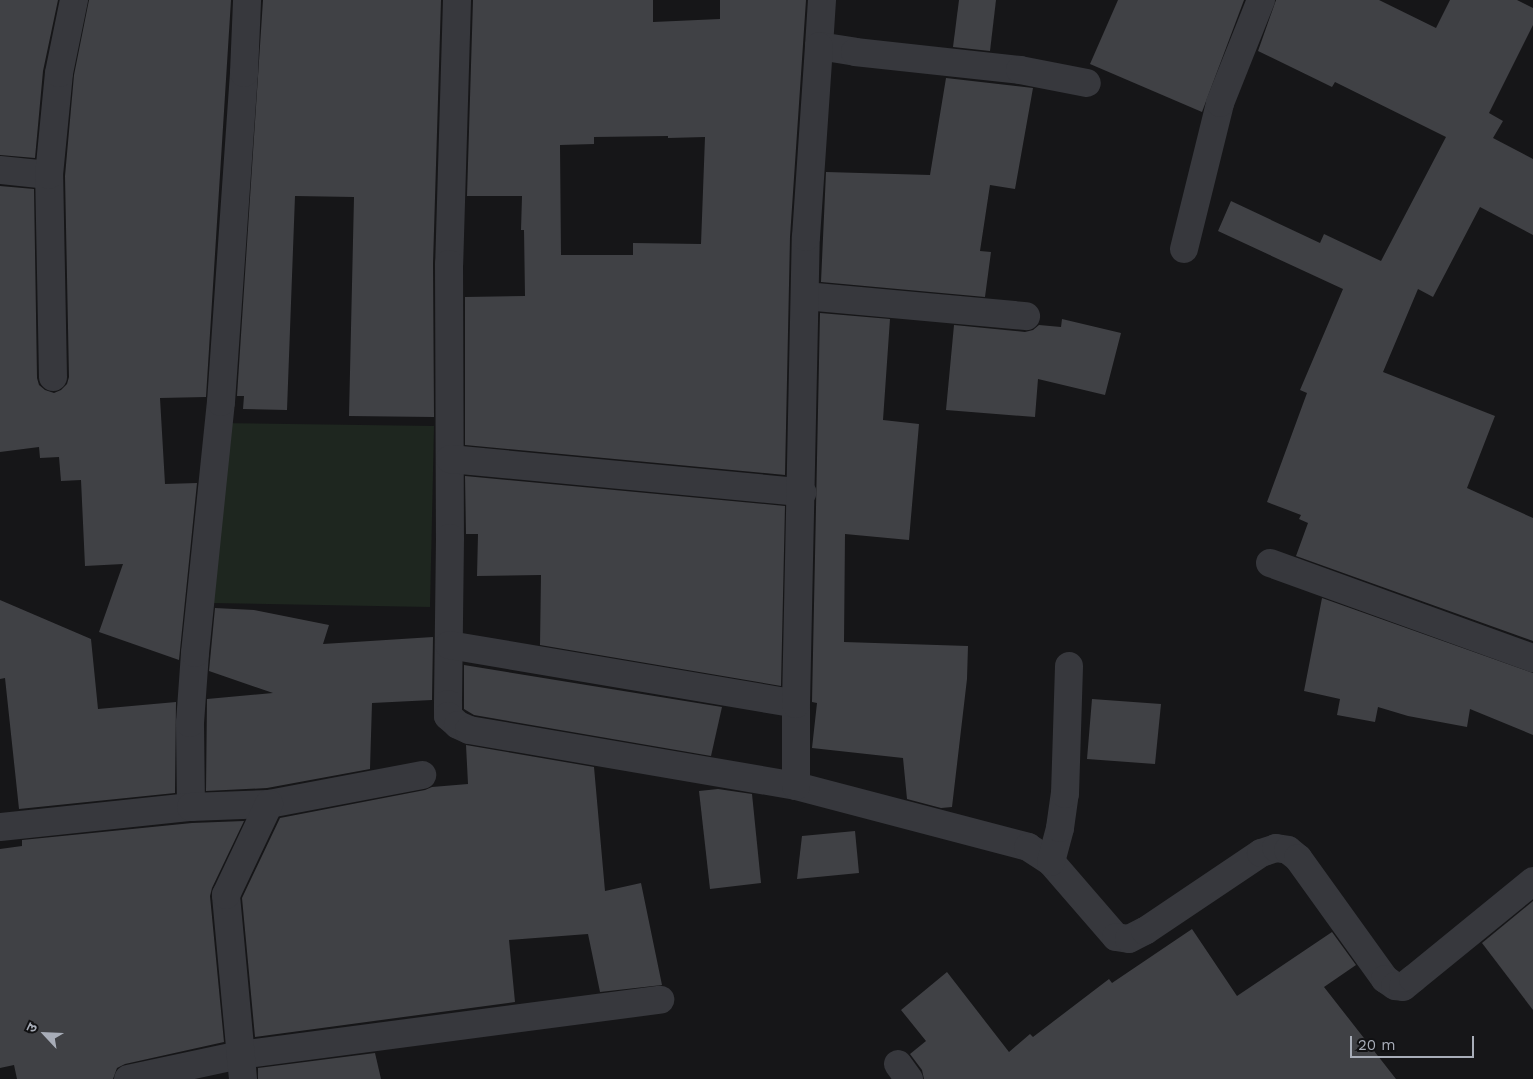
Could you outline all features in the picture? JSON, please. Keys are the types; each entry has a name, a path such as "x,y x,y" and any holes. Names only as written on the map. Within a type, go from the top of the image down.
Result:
{"street":[{"path":"53,377 49,175 59,73 74,0"},
{"path":"191,807 190,723 193,679 221,402 244,73 247,0"},
{"path":"457,0 449,264 448,716 458,725 469,730 796,786 1028,848 1051,862 1116,937 1129,939 1144,932 1260,853 1276,848 1288,850 1298,858 1385,979 1395,986 1403,986 1533,881"},
{"path":"796,786 806,237 822,0"},
{"path":"1184,249 1220,104 1261,0"},
{"path":"819,46 855,52 1020,70 1087,82"},
{"path":"0,170 49,175"},
{"path":"805,296 1026,316"},
{"path":"450,459 802,492"},
{"path":"1270,563 1533,658"},
{"path":"449,645 796,704"},
{"path":"1051,862 1060,828 1065,794 1069,666"},
{"path":"0,827 191,807 269,804 422,775"},
{"path":"242,1067 226,894 269,804"},
{"path":"128,1079 242,1067 660,1000"}],"shaded area":[{"path":"214,423 434,426 430,607 210,603"}],"building":[{"path":"0,0 58,0 43,71 35,158 0,155"},
{"path":"89,0 231,0 206,397 160,398 165,484 197,483 179,660 99,632 123,564 85,566 81,480 61,481 59,457 40,458 39,447 0,452 0,186 34,189 37,378 39,385 45,390 54,393 61,390 67,384 69,377 65,176 74,75"},
{"path":"263,0 441,0 433,264 434,417 349,416 354,197 295,196 287,410 243,409 244,396 237,396"},
{"path":"473,0 653,0 653,22 720,19 720,0 806,0 790,237 785,475 465,445 465,297 525,296 524,230 521,230 522,196 467,196","holes":["668,136 668,138 705,137 701,244 633,243 633,255 561,255 560,145 594,144 594,137"]},
{"path":"959,0 996,0 990,51 953,47"},
{"path":"1118,0 1244,0 1202,112 1090,64"},
{"path":"1276,0 1379,0 1436,28 1450,0 1517,0 1533,8 1533,25 1489,113 1503,121 1493,138 1533,159 1533,235 1480,207 1433,297 1418,289 1383,372 1495,416 1467,488 1533,518 1533,641 1296,556 1308,523 1299,519 1301,515 1267,502 1307,393 1300,390 1343,289 1218,231 1231,201 1320,243 1324,234 1381,261 1446,137 1335,82 1332,87 1258,51"},
{"path":"946,78 1033,88 1015,189 990,185 980,251 991,252 985,297 821,282 826,172 930,175"},
{"path":"820,313 890,319 883,420 919,424 909,540 845,534 844,642 968,646 967,679 952,807 941,808 907,799 903,758 812,748 817,703 812,702"},
{"path":"1062,319 1121,333 1105,395 1038,379 1035,417 946,410 954,325 1025,332 1033,330 1039,325 1061,327"},
{"path":"465,476 785,506 781,686 540,645 541,575 477,576 478,534 466,534"},
{"path":"1322,598 1533,673 1533,735 1470,709 1467,727 1408,716 1378,707 1375,722 1337,715 1340,699 1304,691"},
{"path":"0,600 91,639 98,709 176,702 175,793 19,809 5,678 0,679"},
{"path":"215,608 254,610 329,625 323,644 433,637 432,700 372,703 370,769 267,788 206,791 207,699 273,693 209,671"},
{"path":"464,665 722,707 711,756 474,715 464,709"},
{"path":"1092,699 1161,704 1155,764 1087,759"},
{"path":"466,745 594,767 605,891 641,883 662,985 600,992 588,934 509,940 515,1002 255,1037 242,898 280,818 425,790 432,787 468,784"},
{"path":"718,789 752,794 761,883 710,889 699,791"},
{"path":"244,821 210,896 224,1042 125,1064 117,1068 113,1079 17,1079 14,1065 0,1068 0,849 22,846 22,840 192,823"},
{"path":"855,831 859,873 797,879 802,836"},
{"path":"1533,901 1533,1010 1482,943"},
{"path":"1192,929 1237,996 1332,932 1356,965 1324,987 1396,1079 924,1079 922,1070 910,1054 926,1041 901,1010 947,972 1009,1052 1030,1034 1033,1037 1109,979 1112,983"},
{"path":"375,1053 381,1079 258,1079 258,1068"}]}
